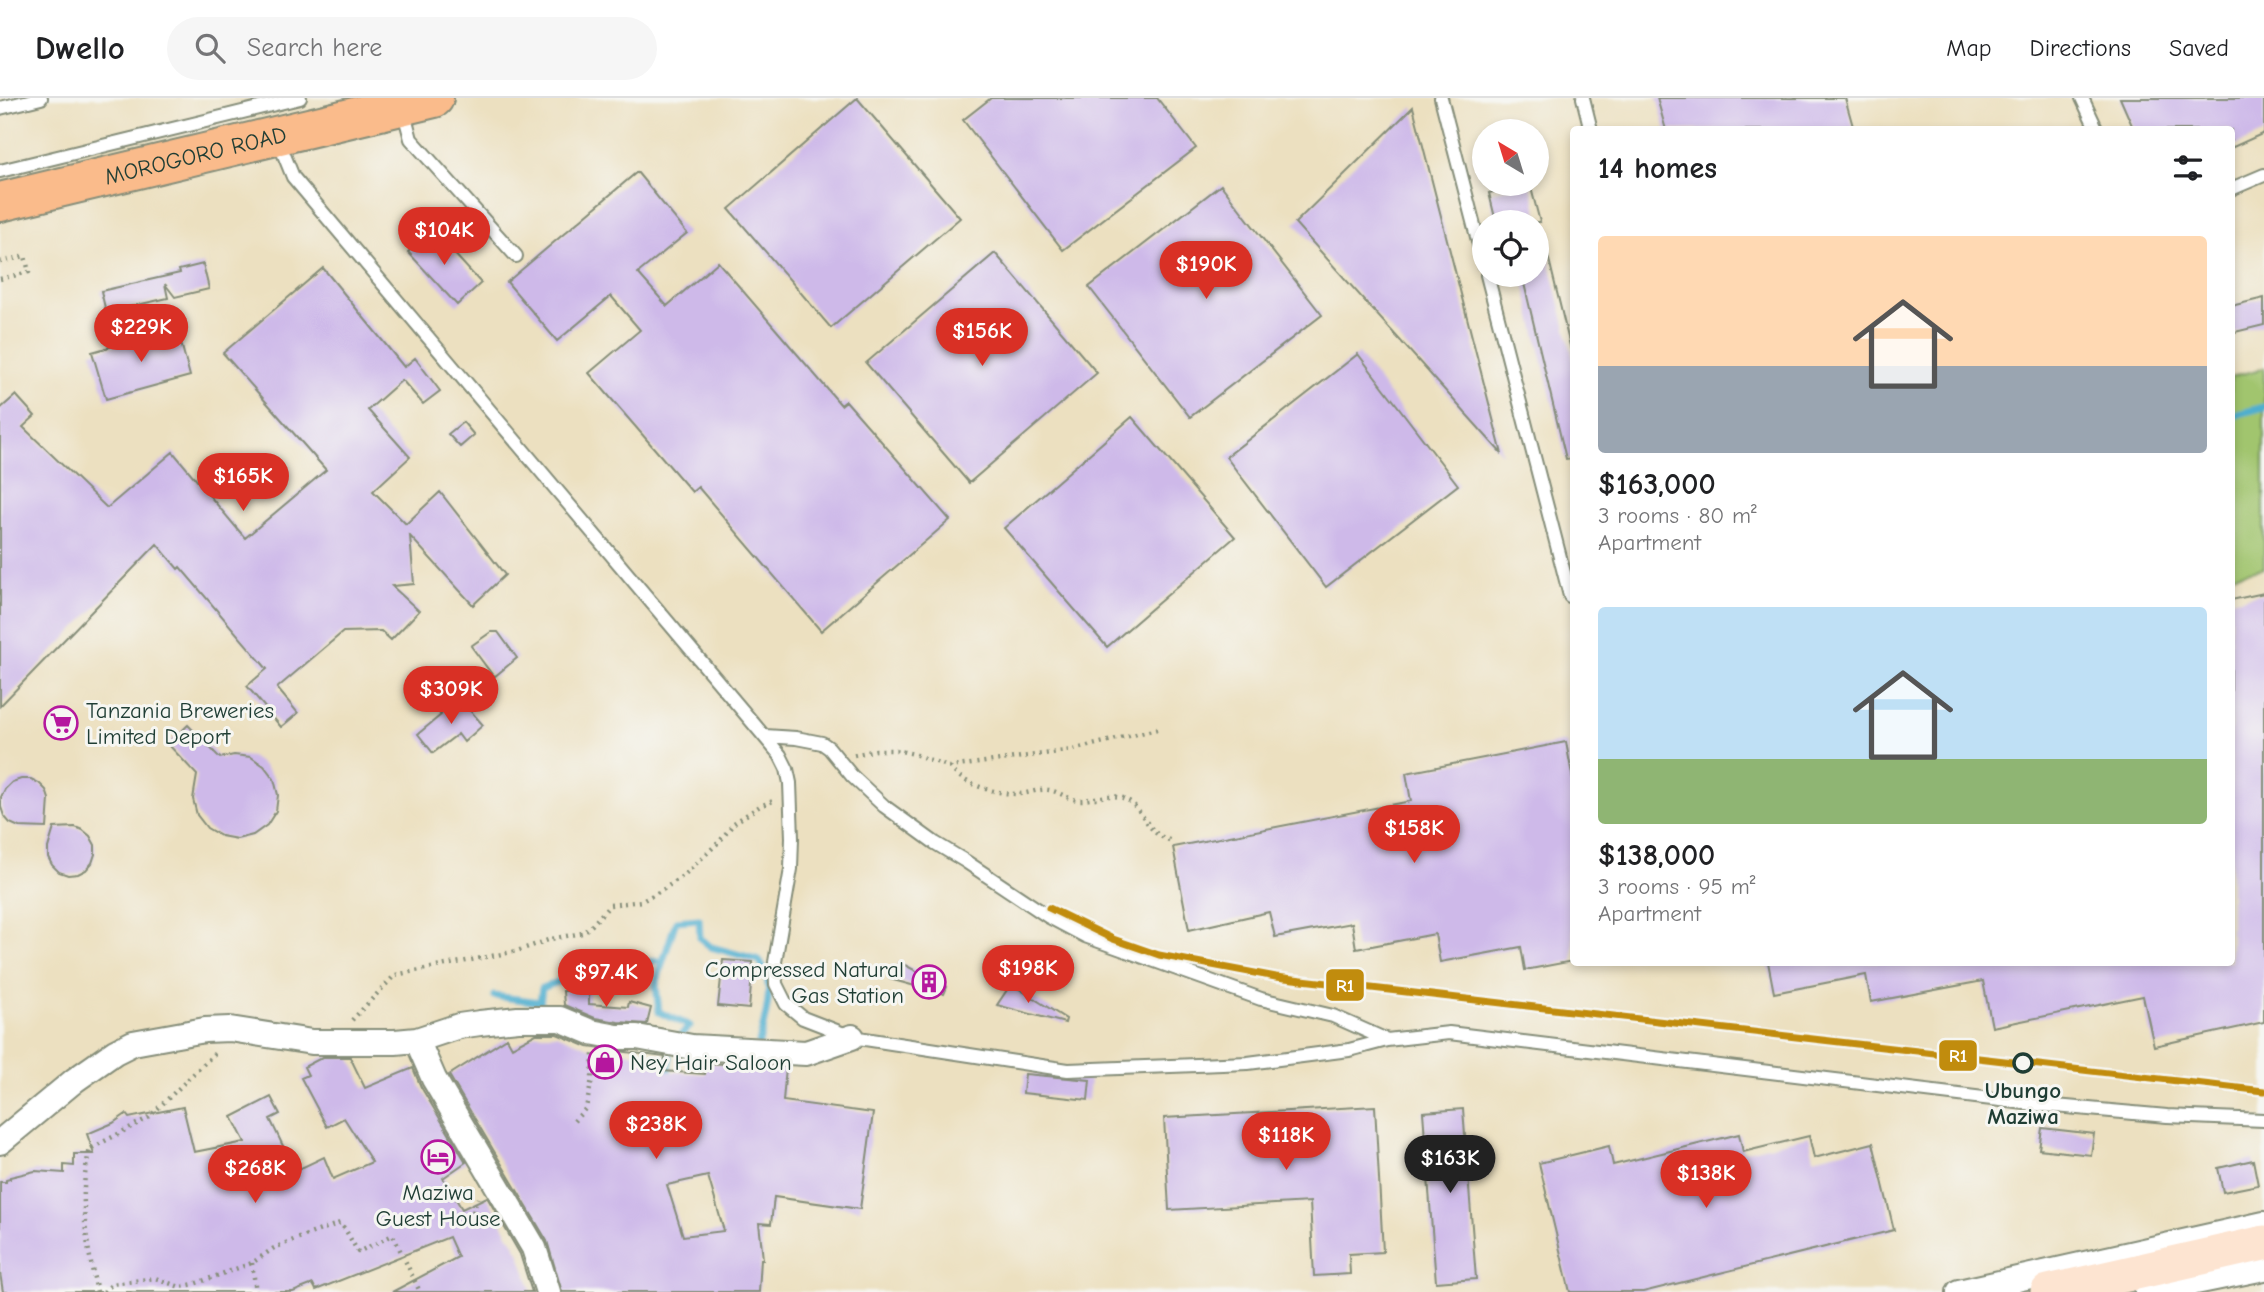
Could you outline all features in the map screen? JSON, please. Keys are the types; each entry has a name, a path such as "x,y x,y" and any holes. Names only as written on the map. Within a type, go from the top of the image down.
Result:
{"highway":[{"name":"MOROGORO ROAD","path":"0,202 418,102"}],"main road":[{"path":"2048,1292 2153,1285 2264,1243"}],"street":[{"path":"0,1142 75,1080 115,1052 133,1043 205,1030 230,1029 312,1042 395,1042 417,1040 460,1026 518,1019 560,1019 591,1032 617,1037 637,1037 692,1047 806,1053 852,1037"},
{"path":"417,1040 434,1079 534,1248 548,1292"},
{"path":"1959,1292 2264,1224"},
{"path":"2153,1285 2264,1268"}],"lane":[{"path":"0,108 41,98"},
{"name":"MOROGORO ROAD","path":"0,171 300,98"},
{"path":"1441,98 1472,218"},
{"path":"1583,98 1590,126"},
{"path":"2081,98 2095,126"},
{"path":"418,102 411,139 516,256"},
{"path":"276,134 293,177 780,755 787,769 793,801 791,869 775,962 776,984 786,1004 803,1018 852,1037 1068,1070 1248,1063 1349,1050 1387,1040 1449,1033 2033,1104 2167,1116 2264,1120"},
{"path":"2235,187 2264,175"},
{"path":"1490,287 1570,596"},
{"path":"765,736 822,743 884,806 935,843 1049,917 1085,936 1261,999 1333,1016 1387,1040"}],"path":[{"path":"0,262 25,256 29,272 0,279"},
{"path":"950,767 1072,750 1161,728"},
{"path":"837,758 876,750 896,750 950,767 961,779 999,792 1025,794 1045,789 1072,799 1083,800 1093,796 1127,799 1157,835 1174,842"},
{"path":"328,1041 396,975 517,951 551,939 582,933 610,905 642,901 664,890 684,875 734,823 760,806 781,798 793,801"},
{"path":"97,1292 89,1255 84,1194 90,1149 148,1118 206,1063 230,1029"},
{"path":"574,1121 586,1108 592,1079 594,1057 591,1032"},
{"path":"104,1292 112,1284 155,1278 180,1287 194,1284 252,1263 274,1248 340,1223 358,1252 393,1236 421,1292"},
{"path":"252,1263 256,1292"}],"green space":[{"path":"2264,368 2264,568 2235,574 2235,376"}],"building":[{"path":"857,98 960,218 831,328 729,209"},
{"path":"991,98 1157,98 1196,148 1063,250 963,120"},
{"path":"1657,98 1845,98 1853,126 1665,126"},
{"path":"2120,98 2264,98 2264,133 2235,146 2235,126 2132,126"},
{"path":"1413,107 1502,454 1295,223"},
{"path":"637,172 687,233 638,273 667,306 718,262 841,405 846,401 950,520 821,631 698,487 692,492 589,373 640,330 611,296 557,341 507,282"},
{"path":"1221,185 1322,315 1190,417 1089,287"},
{"path":"1490,196 1533,196 1537,210 1493,210"},
{"path":"432,229 481,283 457,305 408,252"},
{"path":"995,253 1097,373 969,483 866,363"},
{"path":"1549,260 1570,346 1570,458 1566,459 1525,287 1549,287"},
{"path":"203,264 209,289 175,297 165,284 168,298 106,312 101,291 180,273 179,270"},
{"path":"323,268 404,367 415,358 440,391 423,404 402,380 368,410 410,457 373,491 406,524 440,492 505,575 473,605 410,536 414,584 392,586 419,611 391,640 381,631 343,632 277,688 298,713 281,727 247,686 267,669 157,544 0,706 0,409 16,395 35,416 23,427 107,508 173,452 245,538 326,470 223,353"},
{"path":"2264,298 2264,325 2235,332 2235,305"},
{"path":"177,328 190,376 106,399 92,352"},
{"path":"1358,354 1458,485 1326,587 1226,457"},
{"path":"1132,417 1235,537 1107,647 1004,528"},
{"path":"463,422 474,435 460,447 448,434"},
{"path":"2264,593 2264,1022 2154,1046 2143,996 1992,1027 1983,981 1871,1002 1866,975 1774,993 1769,966 2235,966 2235,599"},
{"path":"491,632 498,632 517,658 494,677 471,646"},
{"path":"459,698 483,725 464,742 458,734 433,753 418,734"},
{"path":"188,725 220,758 234,755 251,757 264,766 274,779 278,795 276,811 267,825 253,835 237,839 221,836 207,828 197,815 193,799 197,775 168,744"},
{"path":"1566,742 1570,764 1570,962 1525,970 1521,947 1440,962 1435,934 1356,949 1352,923 1275,937 1269,912 1189,930 1173,847 1411,801 1406,773"},
{"path":"31,779 46,790 49,799 47,828 19,827 4,816 1,797 12,782"},
{"path":"75,827 90,836 95,845 95,854 86,870 68,875 59,872 52,865 48,848 54,828"},
{"path":"723,960 753,962 749,1009 718,1006"},
{"path":"899,962 947,987 944,994 890,979"},
{"path":"1009,987 1016,987 1066,1019 1065,1023 997,1005"},
{"path":"589,990 589,1004 628,1007 629,1002 651,1008 647,1024 595,1018 564,1005 563,991"},
{"path":"536,1034 557,1034 588,1047 665,1057 663,1071 705,1074 706,1063 786,1067 783,1101 873,1113 860,1209 774,1197 771,1224 759,1223 763,1259 759,1292 562,1292 547,1241 449,1075 507,1038 512,1047","holes":["708,1176 724,1231 683,1236 667,1185"]},
{"path":"323,1057 350,1057 365,1088 413,1068 421,1087 466,1162 443,1178 462,1209 487,1197 520,1254 532,1292 392,1292 458,1257 449,1237 316,1290 313,1284 293,1292 3,1292 0,1273 0,1182 35,1171 64,1173 64,1165 74,1166 74,1154 94,1154 87,1134 126,1114 129,1118 183,1107 194,1152 245,1142 232,1117 271,1097 280,1114 270,1119 295,1171 324,1157 333,1179 372,1162 344,1118 327,1127 301,1078 308,1075 304,1067"},
{"path":"1025,1074 1090,1080 1088,1100 1023,1093"},
{"path":"1375,1106 1383,1252 1349,1254 1350,1274 1314,1276 1310,1202 1169,1210 1164,1118"},
{"path":"1463,1109 1476,1279 1436,1282 1423,1112"},
{"path":"2042,1128 2094,1134 2091,1155 2039,1149"},
{"path":"1739,1134 1743,1152 1809,1136 1814,1158 1873,1143 1894,1230 1643,1292 1570,1292 1539,1163 1609,1146 1613,1165"},
{"path":"2253,1160 2258,1185 2223,1192 2218,1168"}],"waterway":[{"path":"2235,415 2264,407"},
{"path":"663,961 676,921 699,919 700,938 711,947 759,960 764,969 768,990 759,1043"},
{"path":"494,996 540,1002 542,988 581,973 617,963 663,961 656,985 659,1012 690,1026 677,1039"},
{"path":"667,1079 670,1057"}],"transit line":[{"name":"R1","path":"1049,908 1113,939 1159,955 1276,977 2264,1091"}],"place":[{"name":"Tanzania Breweries Limited Deport","path":"61,723"},
{"name":"Compressed Natural Gas Station","path":"929,982"},
{"name":"Ney Hair Saloon","path":"605,1062"},
{"name":"Ubungo Maziwa","path":"2023,1063"},
{"name":"Maziwa Guest House","path":"438,1157"}]}
